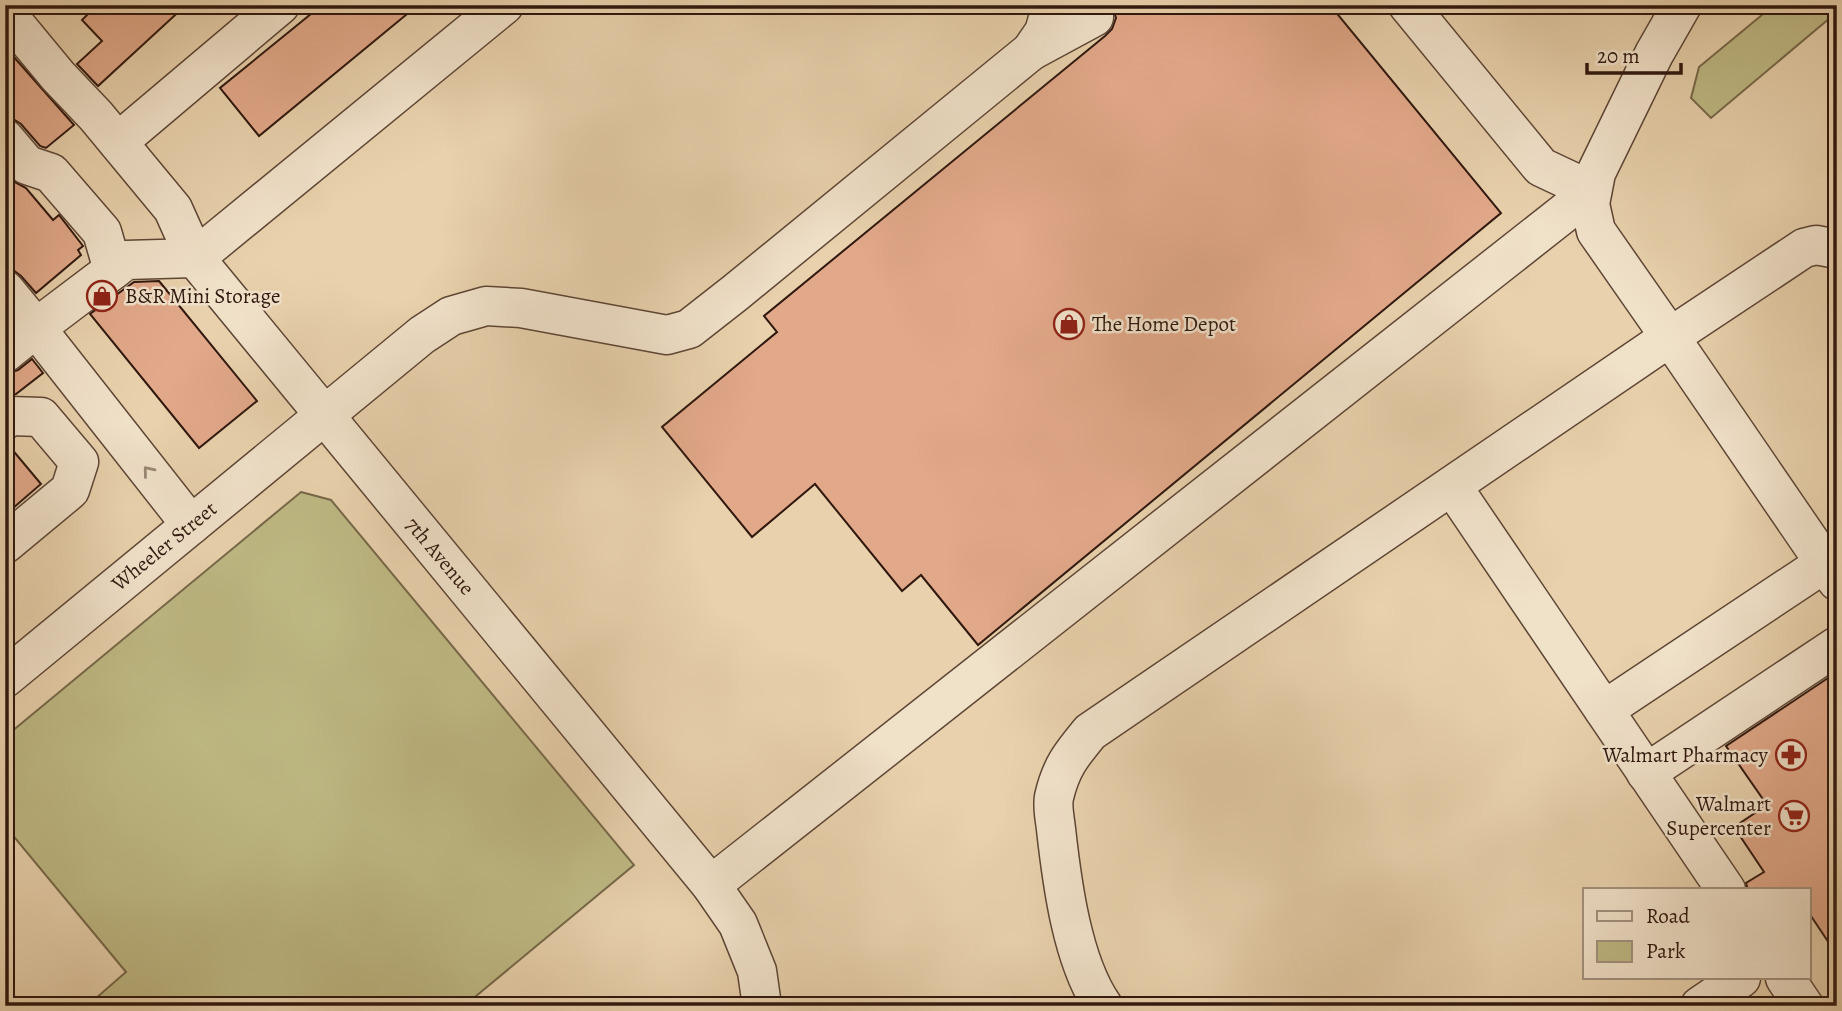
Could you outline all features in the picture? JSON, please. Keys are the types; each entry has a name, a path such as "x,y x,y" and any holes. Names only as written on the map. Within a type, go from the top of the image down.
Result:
{"street":[{"path":"107,129 207,69 280,5"},
{"path":"5,353 47,343 113,270 126,260 195,258 504,5"},
{"path":"1031,51 1044,32 1052,5"},
{"path":"1408,5 1541,167 1592,191"},
{"path":"1604,710 1833,566 1596,231 1590,204 1596,173 1654,54 1682,5"},
{"name":"7th Avenue","path":"5,12 173,209 195,258 711,885 738,924 757,971 762,1006"},
{"path":"1031,51 1094,17"},
{"name":"Wheeler Street","path":"5,678 422,335 451,316 486,306 520,308 644,332 667,334 689,329 1031,51"},
{"path":"5,139 27,165 51,173 102,232 113,270"},
{"path":"711,885 1592,191"},
{"path":"1103,1006 1093,991 1074,939 1058,848 1053,800 1066,761 1090,732 1804,248 1816,244 1837,249"},
{"path":"5,290 191,525"},
{"path":"5,420 10,416 41,417 79,462 70,490 5,544"},
{"path":"1452,486 1725,888"},
{"path":"1646,773 1837,646"},
{"path":"1700,1006 1740,979"},
{"path":"1786,979 1804,1006"}],"green space":[{"path":"1774,5 1837,5 1837,12 1711,118 1691,98 1699,67"},
{"path":"301,492 331,500 634,865 464,1006 87,1006 126,972 5,826 5,737"}],"building":[{"path":"97,5 186,5 98,86 77,64 102,41 82,20"},
{"path":"322,5 418,5 259,136 220,88"},
{"name":"The Home Depot","path":"1112,5 1330,5 1501,213 978,645 921,575 902,591 815,484 752,537 662,427 777,332 764,316 1105,36 1112,29 1116,18"},
{"path":"5,47 74,125 46,148 40,146 21,124 5,118"},
{"path":"5,173 11,180 26,188 53,220 59,215 83,246 78,250 81,255 36,293 21,276 13,270 5,269"},
{"path":"159,281 257,401 199,448 90,314 134,282"},
{"path":"32,359 43,373 16,394 5,396 5,374 18,370"},
{"path":"5,441 41,484 5,515"},
{"name":"Walmart Supercenter","path":"1837,672 1837,955 1811,916 1811,888 1747,888 1746,883 1764,872 1734,827 1767,805 1726,746"}],"place":[{"name":"B&R Mini Storage","path":"102,296"},
{"name":"The Home Depot","path":"1069,324"},
{"name":"Walmart Pharmacy","path":"1791,755"},
{"name":"Walmart Supercenter","path":"1794,816"}]}
